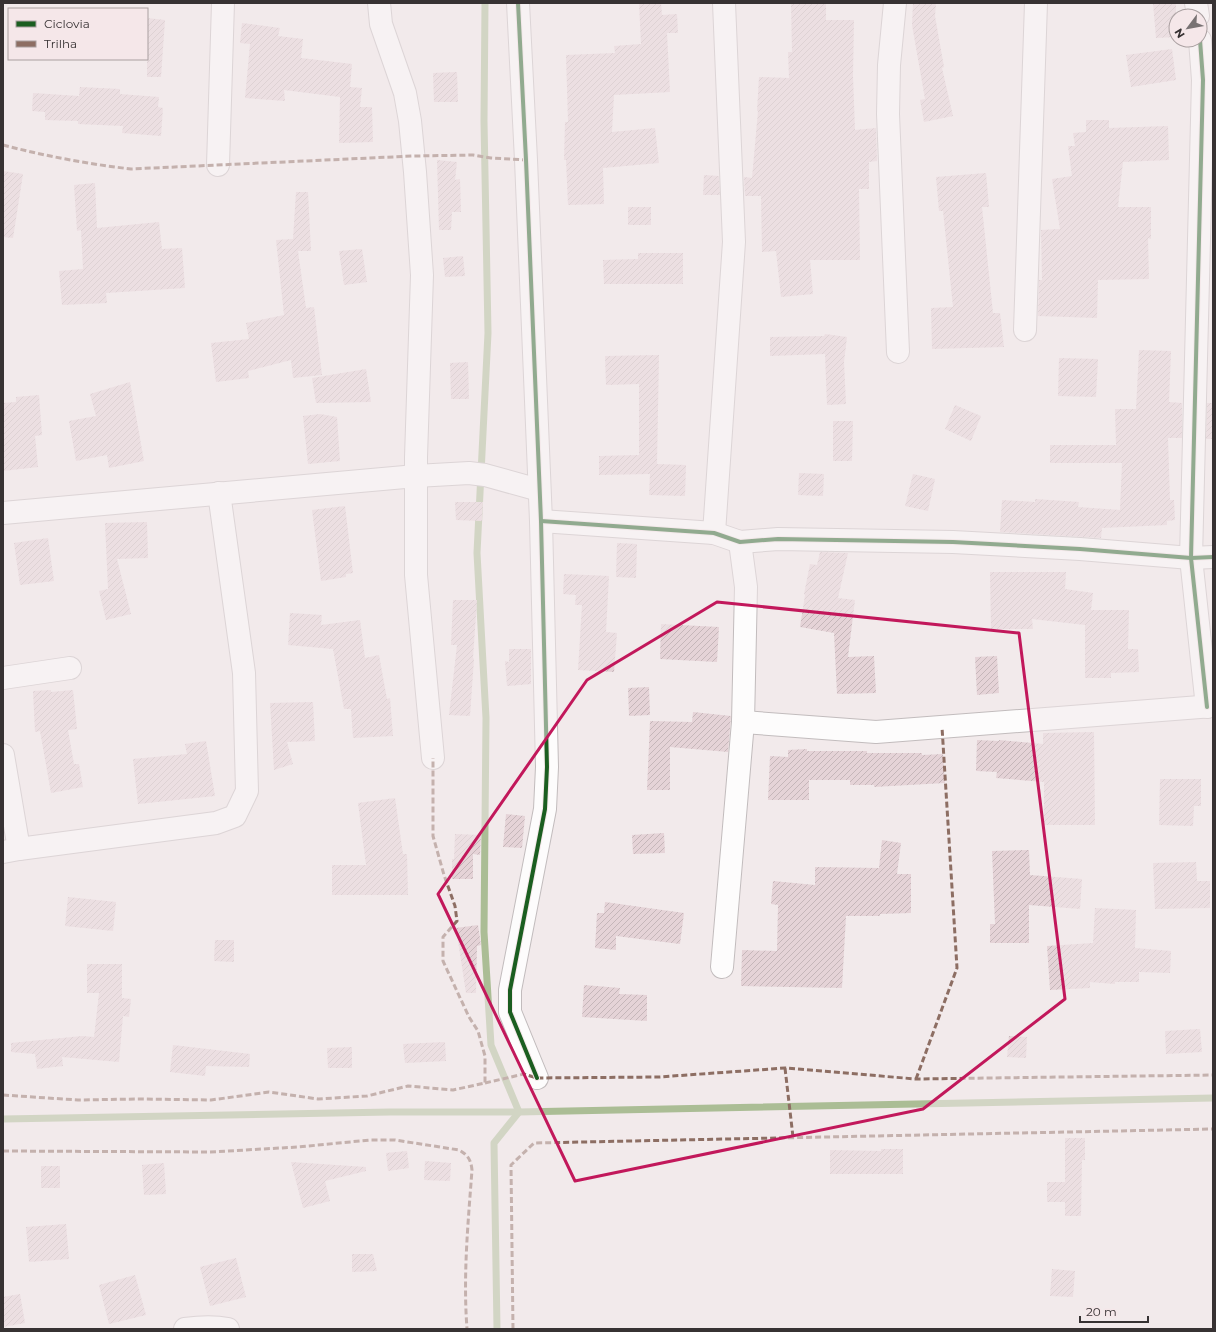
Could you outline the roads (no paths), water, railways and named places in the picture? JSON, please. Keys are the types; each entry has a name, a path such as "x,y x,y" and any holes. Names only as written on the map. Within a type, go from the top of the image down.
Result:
{"street":[{"path":"218,166 223,3"},
{"path":"379,3 381,24 405,93 410,121 415,172 422,275 416,476 416,575 433,758"},
{"path":"518,3 541,522 547,767 545,809 510,990 510,1012 537,1078"},
{"path":"714,533 734,242 724,3"},
{"path":"895,3 889,65 888,114 898,352"},
{"path":"1025,330 1036,3"},
{"path":"743,722 876,732 1210,706 1191,558 1203,80 1201,48"},
{"path":"3,513 416,476 477,474 539,490"},
{"path":"3,755 11,851 216,823 235,816 247,791 244,673 219,493"},
{"path":"541,522 714,533 740,542 778,539 953,542 1080,549 1191,558 1213,557"},
{"path":"722,967 743,722 746,587 740,542"},
{"path":"3,678 70,668"},
{"path":"185,1329 219,1327 228,1329"}],"waterway":[{"path":"485,3 484,121 488,333 477,553 486,718 484,932 491,1045 519,1112 494,1143 497,1329"},
{"path":"3,1119 390,1112 519,1112 1213,1098"}]}
